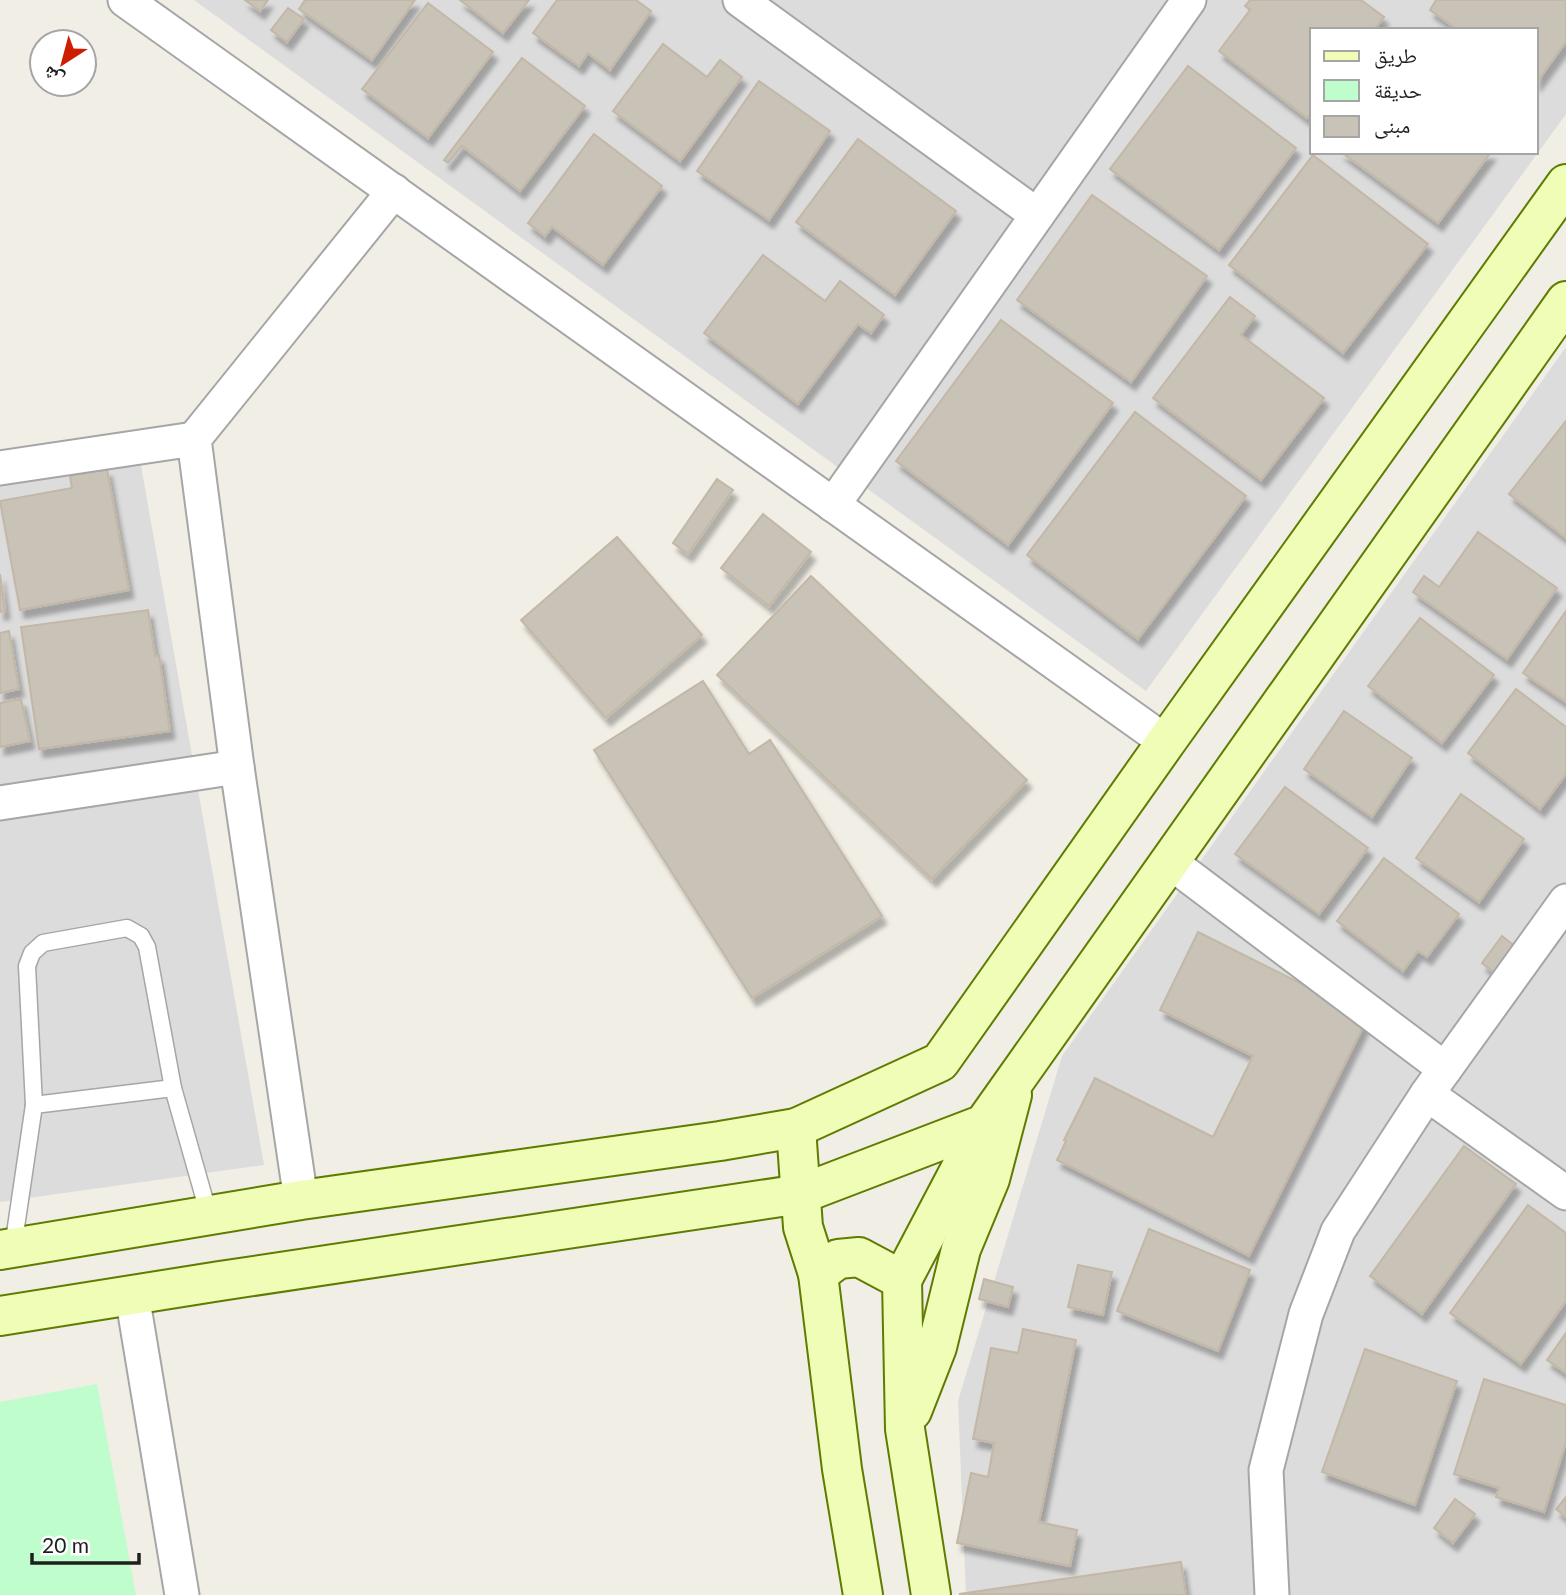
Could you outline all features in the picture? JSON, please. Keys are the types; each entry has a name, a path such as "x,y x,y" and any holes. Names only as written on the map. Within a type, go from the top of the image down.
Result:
{"street":[{"path":"125,0 1166,742"},
{"path":"740,0 1037,215"},
{"path":"833,505 1189,0"},
{"path":"7,1249 301,1200 720,1142 796,1128 940,1062 1566,184"},
{"path":"0,468 194,439 394,191"},
{"path":"931,1595 905,1429 902,1280 984,1125 1566,301"},
{"path":"194,439 237,767 301,1200"},
{"path":"0,803 237,767"},
{"path":"1170,862 1436,1082 1566,1194"},
{"path":"1272,1595 1266,1470 1306,1314 1338,1231 1436,1082 1566,901"},
{"path":"905,1429 937,1347 961,1249 990,1179 1016,1079"},
{"path":"0,1316 801,1194 984,1125"},
{"path":"796,1128 803,1227 818,1274 842,1469 863,1595"},
{"path":"818,1274 838,1259 859,1257 902,1280"},
{"path":"132,1295 182,1595"}],"lane":[{"path":"7,1249 34,1105 27,966 32,953 43,943 127,928 141,936 147,947 173,1088 209,1215"},
{"path":"34,1105 173,1088"}],"shaded area":[{"path":"194,0 1566,0 1566,114 1538,152 1538,28 1310,28 1310,154 1537,154 1146,691"},
{"path":"1566,347 1566,1595 966,1595 958,1401 1062,1056"},
{"path":"139,454 264,1165 0,1202 0,476"}],"green space":[{"path":"97,1384 136,1595 0,1595 0,1402"}],"building":[{"path":"245,0 268,0 260,11"},
{"path":"305,0 415,0 372,60 299,9"},
{"path":"460,0 529,0 503,33"},
{"path":"557,0 636,0 651,11 610,70 588,53 579,66 533,33"},
{"path":"1250,0 1361,0 1384,17 1376,28 1310,28 1310,114 1307,118 1219,51 1250,10 1245,6"},
{"path":"1436,0 1566,0 1566,42 1538,80 1538,28 1455,28 1430,10"},
{"path":"428,3 493,52 428,138 362,89"},
{"path":"288,8 304,19 287,42 271,30"},
{"path":"663,44 707,77 720,60 742,77 680,161 613,111"},
{"path":"522,58 585,106 520,191 462,146 448,163 444,160"},
{"path":"1188,66 1296,148 1219,250 1110,169"},
{"path":"759,81 830,131 769,220 697,171"},
{"path":"594,134 662,186 603,265 552,227 545,236 528,223"},
{"path":"858,139 956,211 895,295 796,222"},
{"path":"1344,154 1490,154 1438,223"},
{"path":"1313,155 1428,244 1343,353 1229,265"},
{"path":"1092,195 1207,276 1131,382 1017,300"},
{"path":"763,255 825,301 840,281 884,315 871,333 858,324 798,404 704,333"},
{"path":"1230,297 1255,316 1241,335 1324,398 1261,480 1153,398"},
{"path":"1001,320 1113,403 1008,545 896,461"},
{"path":"1135,412 1246,496 1138,639 1027,555"},
{"path":"1566,421 1566,538 1509,494"},
{"path":"107,469 129,590 20,610 0,501 72,488 70,476"},
{"path":"717,479 733,490 688,554 673,543"},
{"path":"763,514 811,552 769,606 721,568"},
{"path":"1478,532 1557,588 1507,659 1413,592 1424,576 1439,587"},
{"path":"617,537 702,635 606,718 521,620"},
{"path":"0,574 5,611 0,612"},
{"path":"811,576 1027,780 932,879 717,675"},
{"path":"148,610 155,656 159,655 170,731 39,749 21,627"},
{"path":"1566,611 1566,702 1523,673"},
{"path":"1420,618 1494,675 1442,743 1368,686"},
{"path":"9,631 19,689 0,693 0,633"},
{"path":"703,681 749,754 770,740 882,916 752,998 594,750"},
{"path":"1516,689 1566,727 1566,774 1540,809 1468,753"},
{"path":"21,699 30,741 0,747 0,703"},
{"path":"1344,711 1412,758 1372,817 1304,769"},
{"path":"1285,787 1368,848 1319,914 1235,854"},
{"path":"1461,794 1524,839 1479,902 1416,858"},
{"path":"1384,858 1459,914 1427,957 1418,951 1403,971 1337,921"},
{"path":"1198,932 1368,1017 1249,1256 1057,1160 1095,1078 1213,1137 1253,1056 1160,1010"},
{"path":"1502,936 1522,952 1501,978 1482,963"},
{"path":"1464,1146 1516,1184 1422,1314 1370,1276"},
{"path":"1528,1205 1566,1233 1566,1301 1521,1364 1450,1313"},
{"path":"1149,1229 1250,1270 1218,1351 1117,1311"},
{"path":"1078,1265 1112,1272 1103,1315 1068,1307"},
{"path":"984,1279 1013,1287 1008,1307 979,1299"},
{"path":"1023,1329 1076,1340 1039,1522 1077,1530 1070,1566 957,1543 971,1473 988,1477 994,1443 973,1439 991,1348 1018,1353"},
{"path":"1566,1333 1566,1373 1547,1360"},
{"path":"1365,1349 1457,1381 1415,1505 1322,1472"},
{"path":"1484,1379 1566,1405 1566,1442 1544,1512 1496,1497 1499,1488 1454,1474"},
{"path":"1566,1497 1566,1517 1556,1509"},
{"path":"1455,1499 1475,1514 1453,1543 1434,1528"},
{"path":"1181,1562 1186,1595 959,1594"}]}
